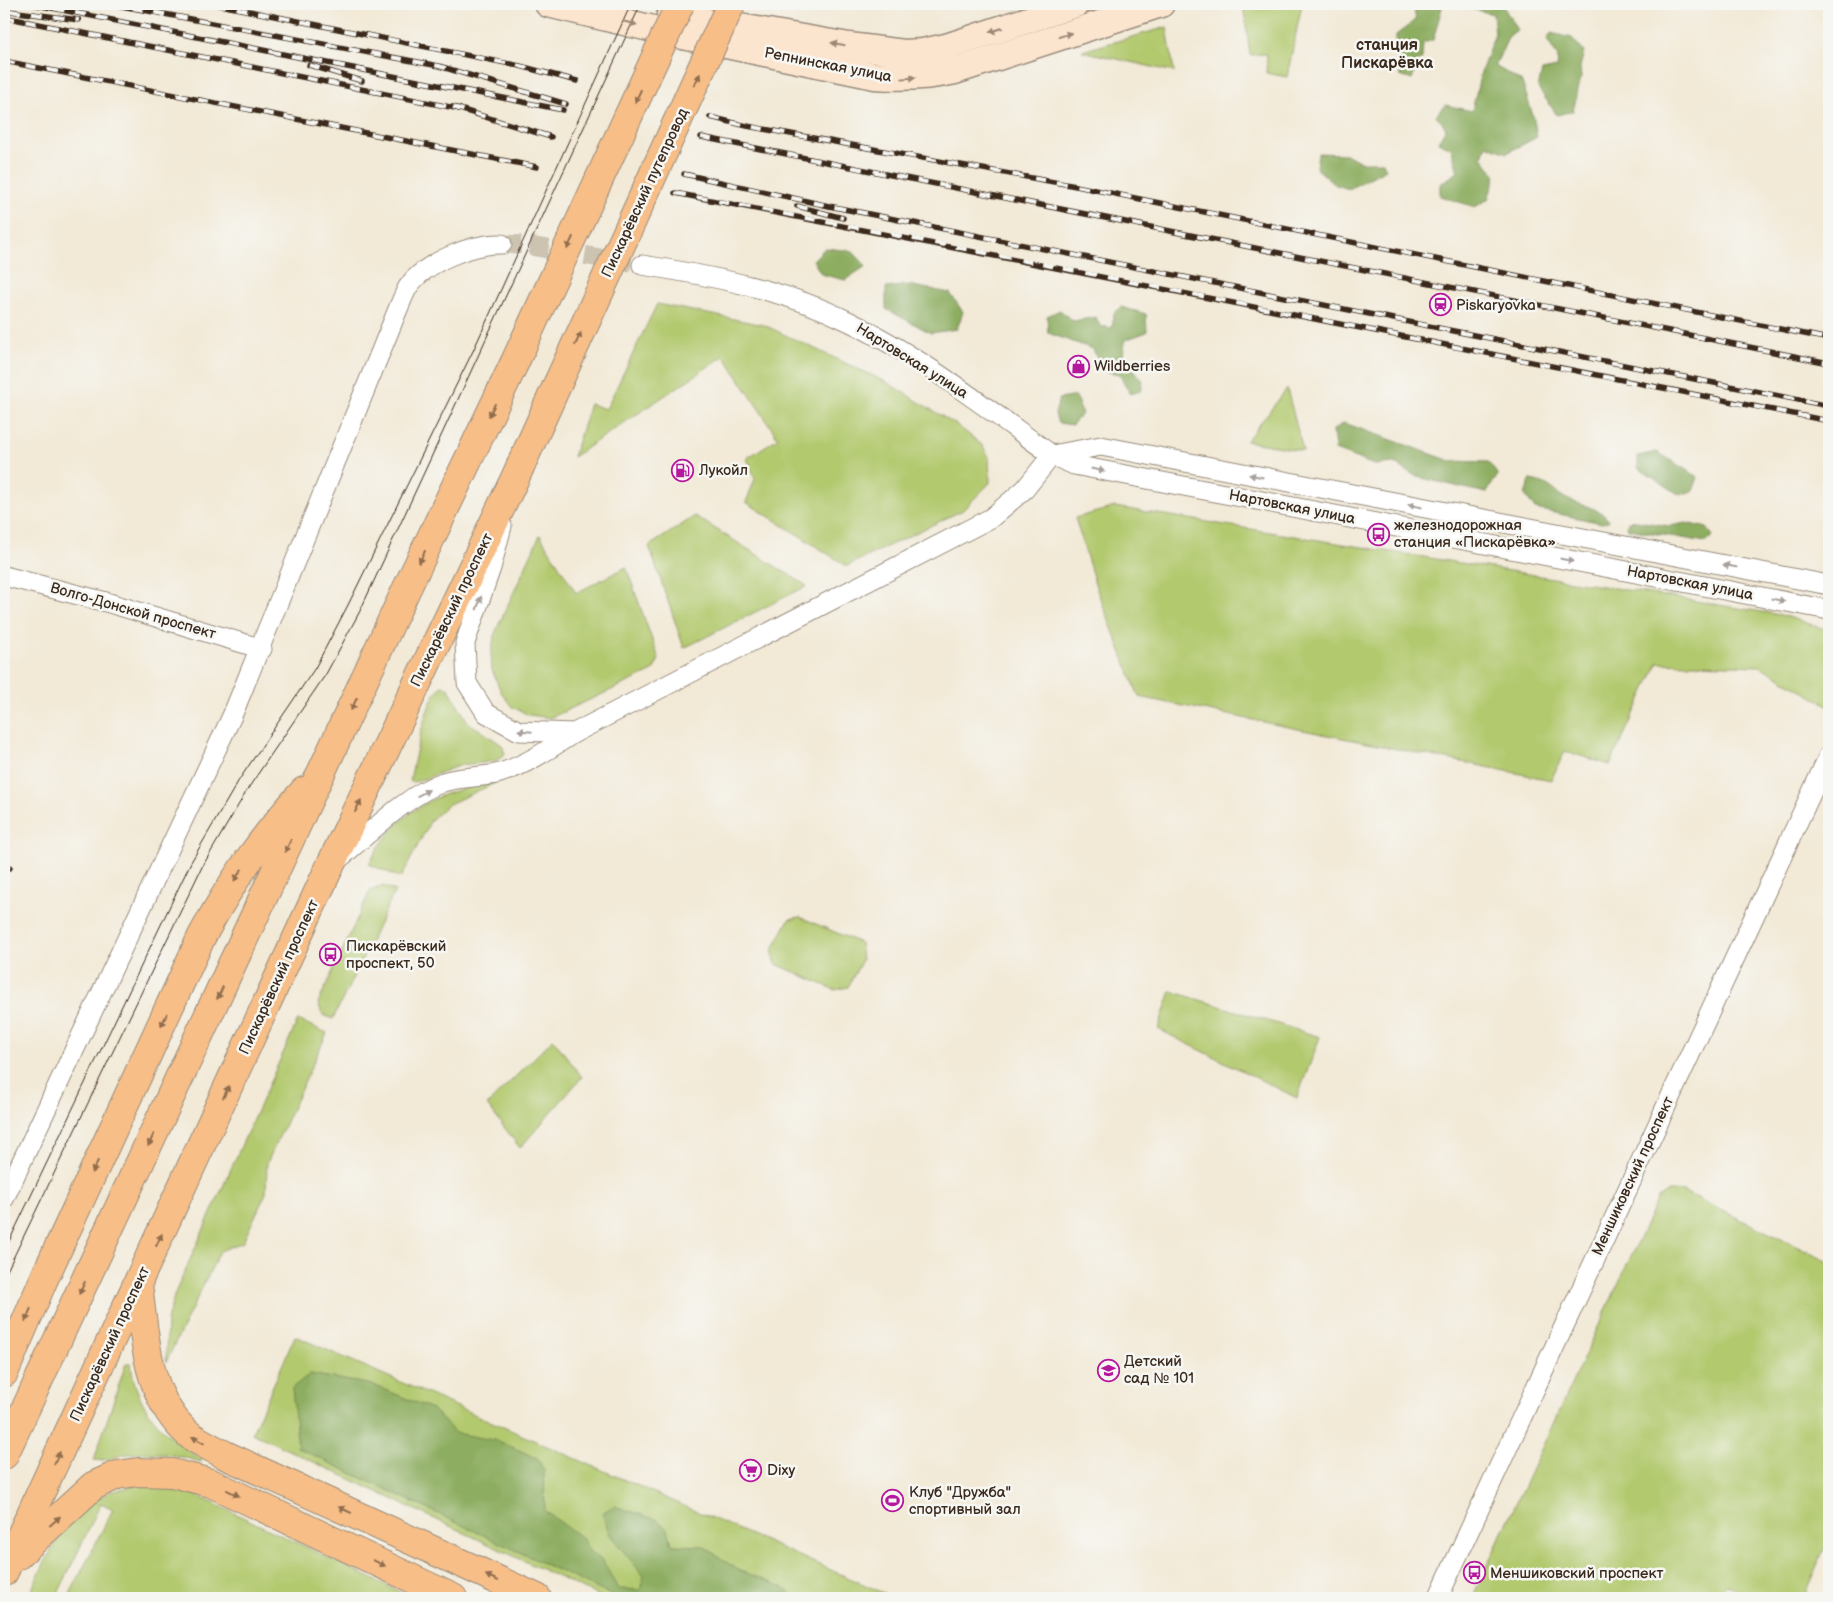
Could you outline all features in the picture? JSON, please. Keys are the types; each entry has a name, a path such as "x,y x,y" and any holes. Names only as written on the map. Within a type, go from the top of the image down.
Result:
{"main road":[{"path":"4,1455 680,4"},
{"name":"Пискарёвский путепровод","path":"558,383 732,4"},
{"name":"Пискарёвский проспект","path":"5,1569 330,866 515,478 558,383"},
{"path":"4,1372 43,1281 198,945 222,898 267,833 324,770"},
{"path":"138,1284 152,1376 167,1411 191,1436 225,1455 537,1598"},
{"path":"5,1569 93,1486 117,1475 138,1472 172,1472 211,1483 453,1598"}],"street":[{"name":"Репнинская улица","path":"548,4 683,36 875,76 903,78 930,76 955,71 1161,4"},
{"name":"Репнинская улица","path":"625,4 689,19 904,53 923,52 946,47 1076,4"},
{"path":"4,1199 165,862 262,649 398,309 409,286 432,265 459,252 489,244 502,244"},
{"name":"Нартовская улица","path":"642,265 761,289 808,304 850,322 897,348 1052,455 1074,465 1829,610"},
{"name":"Нартовская улица","path":"1052,455 1101,446 1829,585"},
{"path":"330,866 396,810 419,794 444,782 500,773 545,753 574,733 991,518 1024,489 1052,455"},
{"path":"515,478 491,568 465,643 466,683 486,713 519,732 574,733"},
{"name":"Волго-Донской проспект","path":"4,576 106,602 262,649"},
{"name":"Меншиковский проспект","path":"1438,1598 1829,755"}],"green space":[{"path":"1243,4 1302,4 1287,77 1266,73 1267,54 1250,55"},
{"path":"1413,4 1443,4 1433,40 1423,43 1422,59 1417,62 1412,80 1400,76 1400,60 1396,57 1396,35 1416,20"},
{"path":"1469,4 1502,4 1517,30 1509,36 1495,66 1522,82 1534,119 1537,137 1507,153 1486,145 1482,157 1496,176 1488,199 1475,207 1440,196 1440,184 1458,172 1451,148 1438,142 1446,128 1436,115 1445,105 1472,111 1481,72 1495,34 1493,14 1472,9"},
{"path":"1167,27 1174,72 1082,51"},
{"path":"1551,33 1572,38 1584,52 1580,67 1581,78 1573,111 1557,115 1538,88 1542,71 1557,68 1558,57 1547,40"},
{"path":"1318,153 1346,154 1361,162 1383,162 1386,169 1349,189 1336,185 1316,168"},
{"path":"825,248 852,251 866,266 845,280 821,274 813,260"},
{"path":"908,285 950,293 963,312 957,329 931,333 886,309 886,288"},
{"path":"657,304 764,325 888,383 958,426 982,445 989,457 990,483 963,510 847,566 746,502 755,479 747,458 778,438 724,356 573,457 590,404 606,409"},
{"path":"1121,307 1146,314 1147,332 1125,340 1123,355 1143,381 1141,391 1130,394 1119,374 1103,371 1093,349 1048,333 1047,316 1060,310 1073,321 1096,317 1100,326 1112,328 1114,313"},
{"path":"1287,389 1303,451 1246,441"},
{"path":"1076,396 1082,414 1072,425 1058,423 1055,414 1059,399"},
{"path":"1344,423 1451,461 1488,462 1498,475 1486,493 1417,477 1394,463 1374,465 1335,450 1333,430"},
{"path":"1657,452 1698,477 1693,491 1680,495 1638,468 1638,456"},
{"path":"1530,480 1547,485 1571,501 1595,509 1609,521 1602,523 1535,509 1525,495"},
{"path":"1115,507 1781,615 1829,630 1829,706 1760,666 1658,663 1610,765 1565,751 1551,780 1139,697 1097,590 1075,518"},
{"path":"695,516 807,586 684,648 649,546"},
{"path":"1630,520 1670,526 1686,523 1707,528 1713,536 1706,542 1628,529 1627,525"},
{"path":"540,535 576,593 626,567 659,659 653,671 550,718 529,715 512,707 501,692 492,670 491,653 495,633"},
{"path":"443,685 449,689 468,722 502,745 505,754 491,762 458,766 411,782 410,779 426,714 431,702"},
{"path":"495,783 447,805 431,820 401,878 369,864 380,845 392,830 406,816 421,806 437,797 455,791"},
{"path":"383,886 395,891 333,1019 323,1015 318,1003 370,891"},
{"path":"800,917 860,943 862,960 848,987 835,990 776,964 772,951 789,919"},
{"path":"1171,991 1320,1037 1297,1098 1158,1029"},
{"path":"298,1020 327,1033 267,1163 266,1193 243,1242 220,1251 166,1362 167,1320 175,1293"},
{"path":"553,1039 582,1077 520,1148 487,1105"},
{"path":"1669,1191 1684,1192 1829,1262 1829,1380 1823,1396 1829,1399 1829,1538 1803,1598 1754,1598 1726,1585 1719,1598 1472,1598 1658,1198"},
{"path":"295,1336 895,1598 603,1598 252,1433"},
{"path":"126,1363 131,1363 139,1394 154,1420 176,1441 202,1459 201,1462 156,1453 128,1454 106,1460 94,1460"},
{"path":"310,1374 373,1385 432,1409 455,1433 498,1441 537,1458 544,1471 545,1511 582,1538 590,1552 603,1561 618,1589 640,1590 644,1576 610,1535 602,1513 614,1506 658,1520 668,1530 672,1545 703,1546 738,1570 783,1587 794,1598 617,1598 298,1448 292,1388"},
{"path":"139,1484 167,1486 188,1491 413,1598 68,1598 113,1509 101,1503 56,1598 28,1598 57,1541 76,1516 102,1496"}],"tunnel":[{"path":"502,244 524,245 642,265"}],"tram line":[{"path":"4,1252 191,862 239,780 315,668 348,605 473,351 631,4"},
{"path":"4,1277 202,867 249,787 326,674 360,611 641,4"}],"railway":[{"path":"32,4 563,110"},
{"path":"111,4 439,66 566,104"},
{"path":"215,4 520,66 577,81"},
{"path":"10,11 79,20"},
{"path":"4,17 460,109"},
{"path":"4,61 537,167"},
{"path":"309,65 362,81"},
{"path":"453,107 551,137"},
{"path":"710,117 747,126 1076,186 1829,339"},
{"path":"701,137 1829,363"},
{"path":"684,174 829,206 1829,406"},
{"path":"675,193 1829,421"},
{"path":"797,206 843,218"},
{"path":"4,866 10,868"}],"place":[{"name":"Piskaryovka","path":"1440,305"},
{"name":"Wildberries","path":"1078,366"},
{"name":"Лукойл","path":"683,470"},
{"name":"железнодорожная станция «Пискарёвка»","path":"1378,534"},
{"name":"Пискарёвский проспект, 50","path":"330,955"},
{"name":"Детский сад № 101","path":"1108,1370"},
{"name":"Dixy","path":"751,1470"},
{"name":"Клуб \"Дружба\" спортивный зал","path":"893,1501"},
{"name":"Меншиковский проспект","path":"1474,1573"}],"district":[{"name":"станция Пискарёвка","path":"1387,54"}]}
